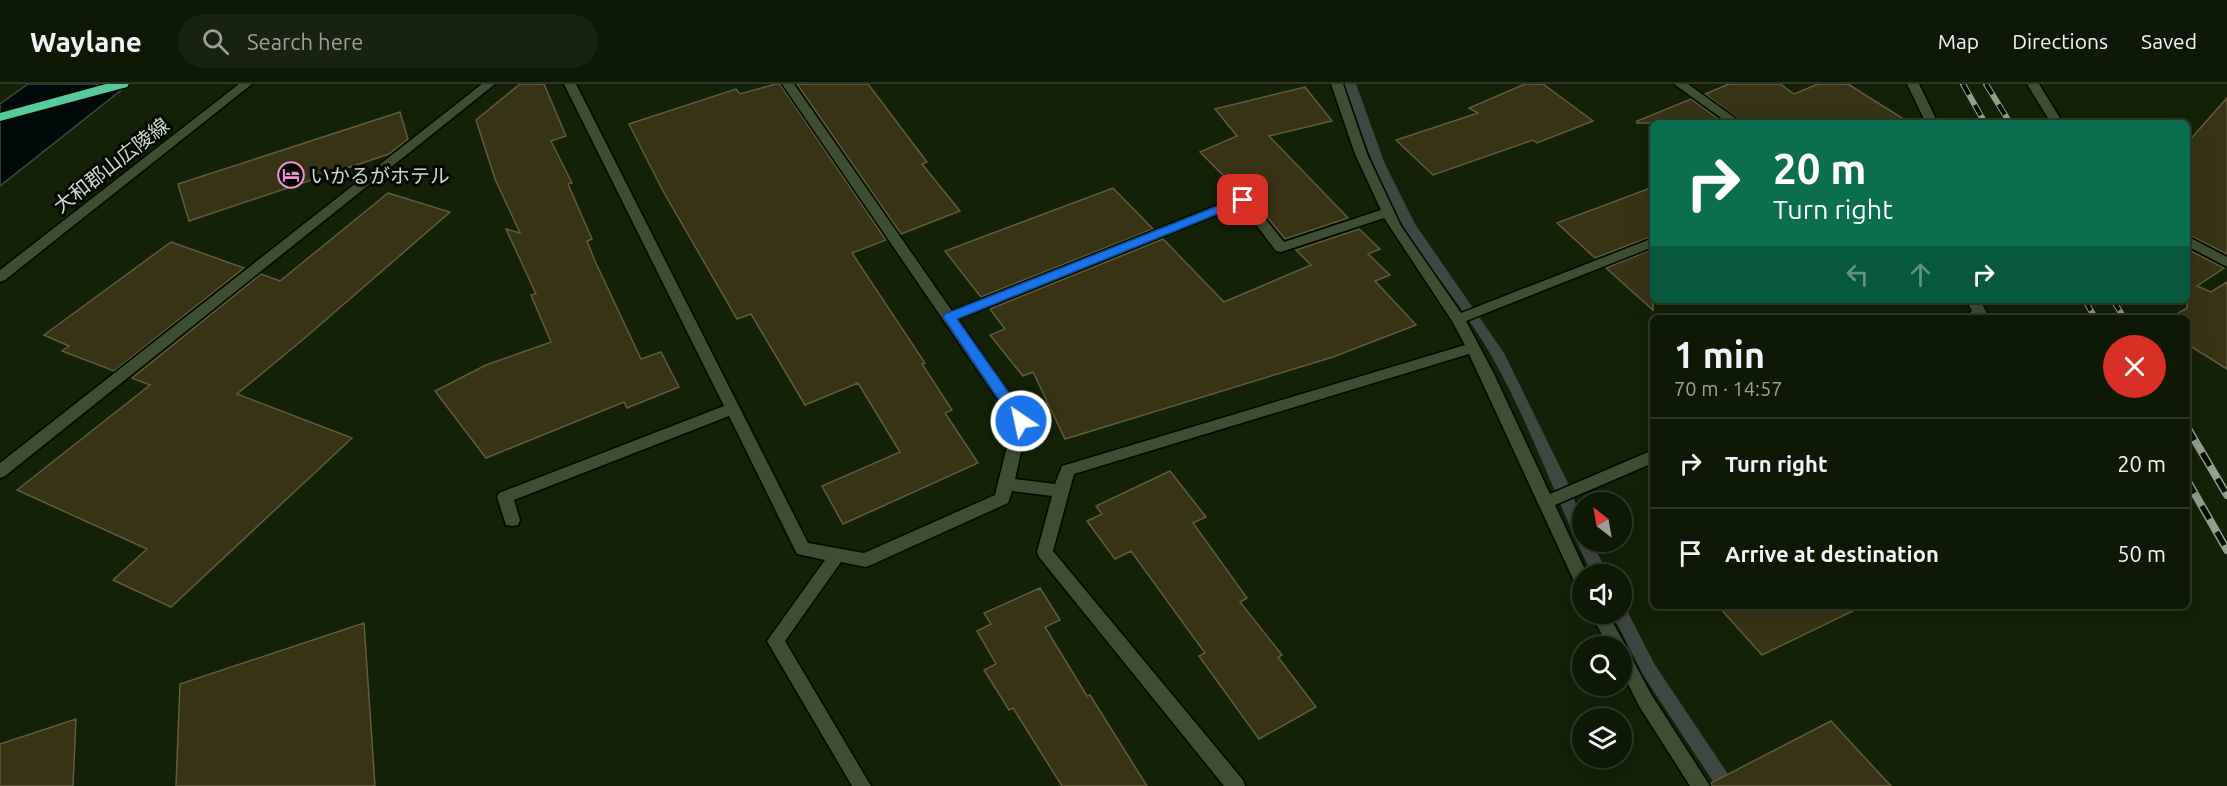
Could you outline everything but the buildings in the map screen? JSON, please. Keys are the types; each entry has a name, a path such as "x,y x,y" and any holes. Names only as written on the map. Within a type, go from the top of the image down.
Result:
{"highway":[{"path":"0,117 122,84"}],"street":[{"name":"大和郡山広陵線","path":"0,277 246,84"},
{"path":"0,472 489,84"},
{"path":"570,84 803,549 865,560 1002,499 1021,421 788,84"},
{"path":"1337,84 1361,154 1395,227 1466,316 1473,348 1558,497 1577,564"},
{"path":"1680,84 1732,120"},
{"path":"2033,84 2055,120"},
{"path":"1912,86 1930,120"},
{"path":"950,317 1243,200 1281,248 1388,212"},
{"path":"2190,242 2227,263"},
{"path":"1466,316 1650,243"},
{"path":"1236,786 1045,552 1067,470 1473,348"},
{"path":"512,519 505,496 732,409"},
{"path":"1558,497 1650,457"},
{"path":"1005,484 1061,491"},
{"path":"837,555 776,641 862,786"},
{"path":"1632,675 1701,786"}],"shaded area":[{"path":"28,84 129,84 0,186 0,104"}],"waterway":[{"path":"1350,84 1379,164 1409,225 1497,353 1559,481 1572,514"},
{"path":"1589,552 1595,564"},
{"path":"1625,624 1649,670 1727,786"}],"railway":[{"path":"1963,84 1983,120"},
{"path":"1986,84 2008,120"},
{"path":"2087,303 2093,315"},
{"path":"2115,303 2122,315"},
{"path":"2190,432 2227,495"},
{"path":"2190,485 2227,550"}],"place":[{"name":"いかるがホテル","path":"291,175"}],"route":[{"path":"1021,421 950,317 1243,200"}]}
